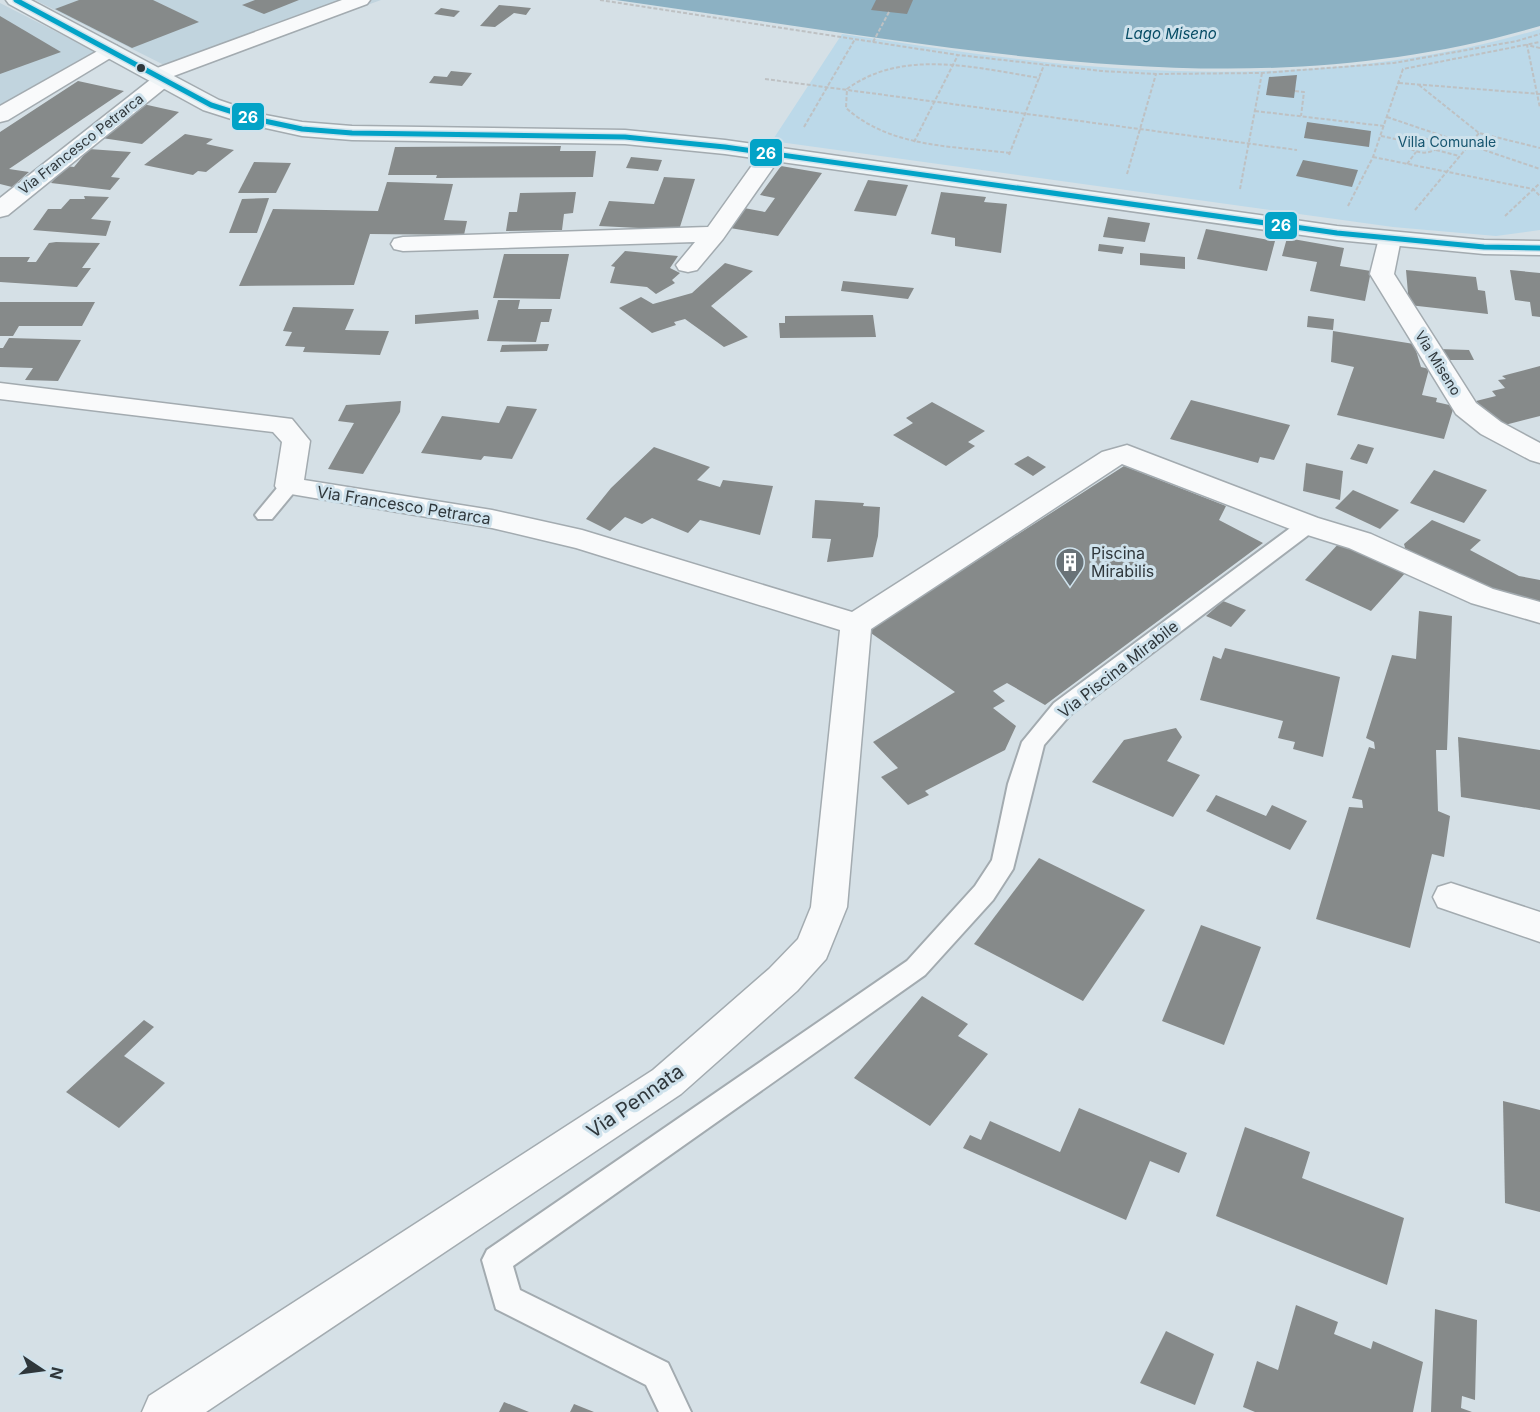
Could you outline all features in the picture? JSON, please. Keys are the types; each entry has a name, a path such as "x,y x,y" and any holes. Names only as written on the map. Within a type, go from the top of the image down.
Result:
{"main road":[{"path":"16,0 211,105 302,129 352,133 625,137 772,152 1389,239 1493,248 1540,248"}],"street":[{"name":"Via Francesco Petrarca","path":"0,210 160,78 360,0"},
{"path":"0,115 110,50"},
{"path":"688,265 715,234 772,152"},
{"path":"403,244 715,234"},
{"name":"Via Miseno","path":"1389,239 1382,274 1466,408 1491,428 1540,454"},
{"path":"0,391 282,425 296,441 289,486"},
{"path":"856,624 1112,458 1126,454 1308,525 1360,541 1482,596 1540,613"},
{"name":"Via Francesco Petrarca","path":"289,486 492,519 582,540 856,624"},
{"name":"Via Pennata","path":"171,1410 668,1082 783,980 813,948 829,907 856,624"},
{"path":"1450,897 1540,927"}],"lane":[{"path":"265,515 289,486"},
{"name":"Via Piscina Mirabile","path":"675,1412 657,1374 507,1299 497,1260 916,968 984,893 1004,862 1020,784 1033,742 1062,709 1308,525"}],"path":[{"path":"600,0 958,55 1156,74 1262,73 1394,63 1517,41 1540,34"},
{"path":"873,42 889,12"},
{"path":"798,136 855,39"},
{"path":"1394,63 1403,69 1540,42"},
{"path":"1527,45 1540,48"},
{"path":"1527,45 1540,108"},
{"path":"910,151 958,55"},
{"path":"847,89 866,75 906,65 952,67 1040,78"},
{"path":"1006,160 1044,65"},
{"path":"1345,214 1381,136 1403,69"},
{"path":"1239,197 1262,73"},
{"path":"1125,182 1156,74"},
{"path":"765,79 1297,150"},
{"path":"1399,83 1540,94"},
{"path":"1419,85 1479,134 1540,148"},
{"path":"847,89 846,108 866,126 886,135 1010,153"},
{"path":"1295,91 1304,92 1301,116"},
{"path":"1256,111 1384,126"},
{"path":"1387,117 1540,169"},
{"path":"1426,139 1432,132"},
{"path":"1411,215 1479,134"},
{"path":"1381,136 1405,141 1416,138 1426,139 1435,143 1436,150"},
{"path":"1405,141 1406,147 1416,152 1430,153 1436,150 1459,156"},
{"path":"1407,164 1416,152"},
{"path":"1372,157 1533,189 1540,196"},
{"path":"1500,222 1540,183"}],"shaded area":[{"path":"35,0 381,0 180,73"},
{"path":"0,3 96,52 0,106"}],"green space":[{"name":"Villa Comunale","path":"1540,29 1540,230 1496,236 1393,227 772,141 842,34 1044,62 1168,71 1231,72 1357,65 1419,57 1480,45"}],"water":[{"name":"Lago Miseno","path":"616,0 1540,0 1540,26 1458,46 1376,60 1295,67 1132,66 968,50"}],"building":[{"path":"79,0 153,0 199,22 132,48 55,9"},
{"path":"255,0 299,0 264,14 242,5"},
{"path":"876,0 913,0 907,14 871,10"},
{"path":"499,5 531,8 526,15 514,13 495,27 480,26"},
{"path":"441,8 460,11 454,17 434,14"},
{"path":"0,16 61,52 0,74"},
{"path":"451,71 472,73 462,86 429,83 434,76 447,77"},
{"path":"1297,75 1294,98 1266,95 1269,77"},
{"path":"78,81 124,91 9,169 29,172 12,187 0,184 0,132"},
{"path":"143,104 179,112 142,144 102,138"},
{"path":"1307,122 1371,131 1369,147 1304,138"},
{"path":"185,134 213,139 206,144 234,150 206,172 198,171 193,175 144,165"},
{"path":"561,146 560,151 596,151 593,177 436,178 437,175 388,175 395,147"},
{"path":"89,149 131,152 111,177 120,178 110,190 51,183 66,166 74,167"},
{"path":"631,157 662,160 658,171 626,168"},
{"path":"1303,160 1358,170 1352,187 1296,176"},
{"path":"254,162 291,163 276,193 238,193"},
{"path":"781,166 822,173 778,236 730,228 744,208 765,212 775,198 760,195"},
{"path":"664,177 695,179 679,230 599,226 609,201 654,204"},
{"path":"868,180 908,185 896,216 854,211"},
{"path":"387,182 453,184 444,220 467,221 464,235 370,234 354,285 239,286 273,209 378,211"},
{"path":"576,192 573,213 564,214 562,230 506,231 509,212 517,212 520,193"},
{"path":"941,192 986,197 984,202 1007,204 1001,253 955,246 955,238 931,234"},
{"path":"84,196 109,197 91,219 111,221 106,236 33,230 48,209 61,209 70,199 85,199"},
{"path":"269,198 257,233 229,233 242,199"},
{"path":"1108,217 1150,223 1145,242 1103,237"},
{"path":"1206,229 1275,241 1267,271 1197,259"},
{"path":"1287,238 1344,248 1340,266 1371,271 1365,301 1310,291 1317,262 1282,256"},
{"path":"49,243 100,243 82,268 91,268 77,287 0,282 0,257 30,257 27,262 36,262"},
{"path":"1099,244 1124,247 1122,254 1098,251"},
{"path":"625,251 678,256 670,268 680,273 672,280 675,283 656,294 647,287 610,283 615,267 611,266"},
{"path":"1140,253 1185,257 1185,269 1140,265"},
{"path":"504,254 569,254 560,299 493,298"},
{"path":"725,263 753,271 711,306 748,337 724,347 685,319 674,322 676,325 652,333 619,308 641,297 653,304 692,293"},
{"path":"1406,270 1476,277 1478,290 1485,291 1488,314 1409,305"},
{"path":"1510,270 1540,273 1540,317 1532,316 1530,302 1515,300"},
{"path":"843,281 914,288 908,299 841,291"},
{"path":"498,300 520,300 518,309 552,309 549,322 541,322 536,342 487,341"},
{"path":"0,302 95,302 82,326 19,326 13,336 0,336"},
{"path":"293,307 354,309 345,330 389,331 380,355 303,352 305,347 285,346 292,332 283,331"},
{"path":"478,310 479,319 415,324 415,315"},
{"path":"873,315 876,337 780,338 779,323 785,323 785,316"},
{"path":"1308,316 1334,319 1333,330 1307,327"},
{"path":"1333,331 1414,344 1421,367 1429,369 1422,395 1437,398 1436,402 1454,406 1444,439 1337,415 1354,367 1331,362"},
{"path":"9,338 81,340 58,381 25,380 33,368 0,367 0,348 3,348"},
{"path":"549,344 547,351 500,352 502,345"},
{"path":"1439,349 1469,350 1474,360 1444,360"},
{"path":"1540,366 1540,416 1501,426 1476,401 1496,396 1492,391 1505,388 1498,380 1506,379 1502,376"},
{"path":"1191,400 1290,425 1274,460 1260,457 1258,463 1170,439"},
{"path":"401,401 400,412 363,474 328,469 354,423 338,421 346,405"},
{"path":"932,402 985,431 968,442 975,446 946,466 893,435 913,423 906,418"},
{"path":"507,406 537,409 512,459 484,456 481,460 421,453 442,416 499,423"},
{"path":"1358,444 1374,448 1367,464 1350,459"},
{"path":"654,447 710,467 697,480 720,487 723,480 773,486 760,535 700,520 688,533 652,518 642,524 625,517 610,531 586,519 611,488"},
{"path":"1028,456 1046,467 1033,476 1014,464"},
{"path":"1306,463 1343,471 1340,500 1303,491"},
{"name":"Piscina Mirabilis","path":"1124,466 1226,506 1219,520 1263,543 1045,705 1007,683 993,691 1005,701 993,708 1016,726 1005,750 925,791 929,795 908,805 881,777 898,768 873,742 955,692 868,631"},
{"path":"1434,470 1487,490 1464,523 1410,503"},
{"path":"1353,490 1399,510 1380,529 1335,508"},
{"path":"815,500 864,503 863,506 880,507 878,536 873,557 827,562 831,539 812,538"},
{"path":"1432,520 1481,540 1470,550 1519,576 1540,580 1540,607 1519,603 1407,555 1404,544"},
{"path":"1341,541 1407,571 1371,611 1305,580"},
{"path":"1223,601 1246,610 1231,627 1206,616"},
{"path":"1419,611 1452,616 1447,750 1436,750 1438,811 1450,816 1444,857 1432,854 1410,948 1316,919 1349,807 1363,808 1362,800 1352,798 1369,747 1375,749 1374,742 1366,738 1392,655 1416,659"},
{"path":"1225,648 1340,677 1323,757 1293,749 1295,742 1278,738 1283,721 1200,700 1213,656 1221,659"},
{"path":"1176,728 1182,737 1167,761 1200,775 1173,817 1092,782 1124,740"},
{"path":"1458,737 1540,750 1540,810 1461,797"},
{"path":"1216,795 1266,816 1272,805 1307,821 1290,850 1206,811"},
{"path":"1039,858 1145,910 1083,1001 974,944"},
{"path":"1201,925 1261,947 1224,1045 1162,1021"},
{"path":"922,996 968,1024 958,1036 988,1054 930,1126 854,1078"},
{"path":"144,1020 154,1027 124,1056 165,1083 119,1128 66,1092"},
{"path":"1503,1101 1540,1110 1540,1212 1505,1203"},
{"path":"1079,1108 1187,1153 1179,1173 1150,1161 1126,1220 963,1148 970,1135 981,1140 990,1121 1060,1152"},
{"path":"1245,1127 1310,1152 1302,1178 1404,1218 1387,1285 1216,1216"},
{"path":"1296,1305 1338,1322 1334,1334 1371,1349 1373,1341 1423,1362 1413,1412 1255,1412 1243,1407 1257,1361 1278,1370"},
{"path":"1435,1309 1477,1320 1475,1400 1462,1396 1461,1408 1472,1412 1431,1412"},
{"path":"1166,1331 1214,1354 1195,1405 1140,1383"},
{"path":"504,1402 529,1412 499,1412"},
{"path":"574,1404 594,1412 570,1412"}],"transit line":[{"name":"26","path":"16,0 211,105 255,119 302,129 352,133 625,137 725,147 1337,233 1484,247 1540,248"}],"place":[{"name":"Piscina Mirabilis","path":"1070,588"}]}
